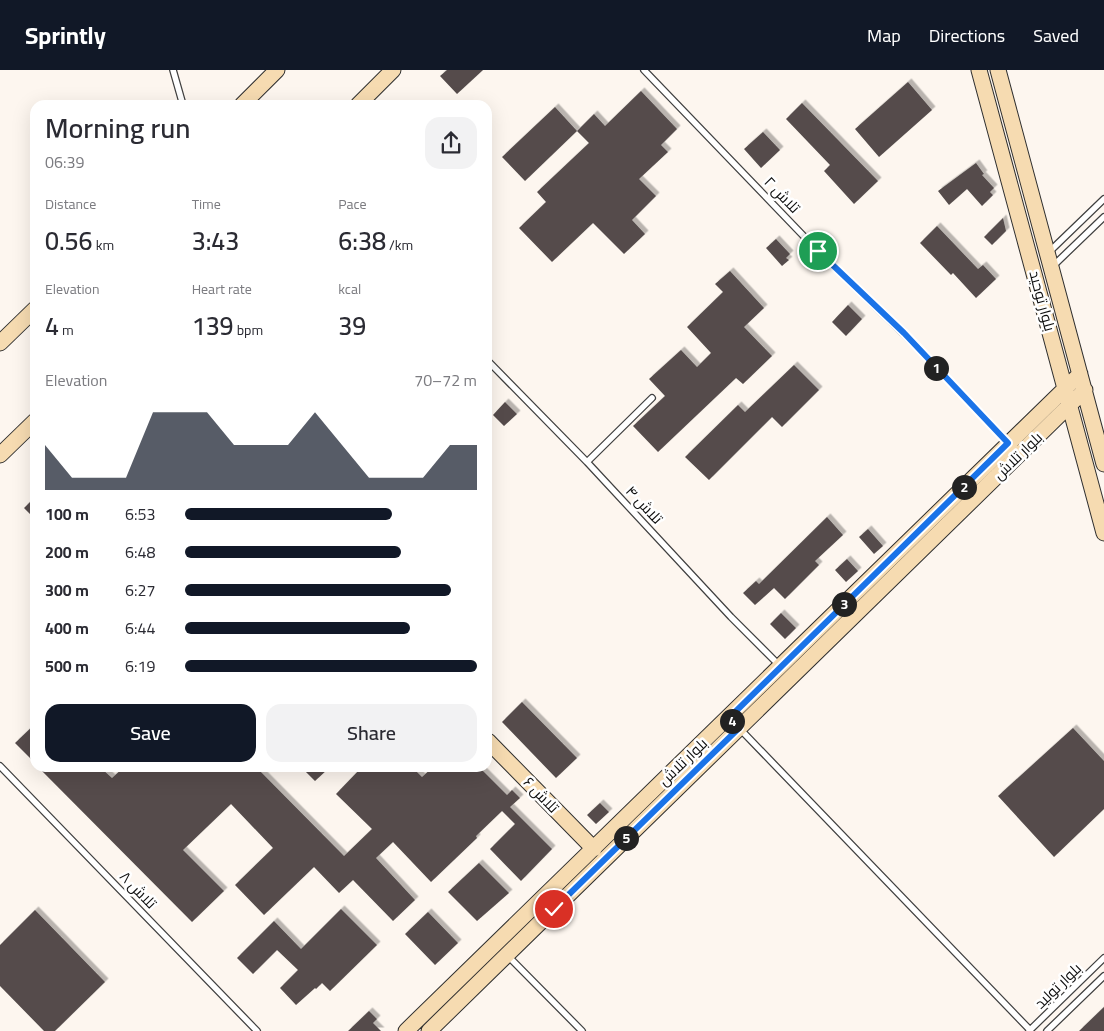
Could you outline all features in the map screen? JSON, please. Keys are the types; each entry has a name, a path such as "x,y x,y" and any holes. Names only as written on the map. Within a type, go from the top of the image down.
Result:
{"street":[{"path":"247,100 278,70"},
{"path":"363,100 393,70"},
{"name":"بلوار توحید","path":"979,70 1104,533"},
{"name":"بلوار توحید","path":"998,70 1104,464"},
{"path":"0,343 30,314"},
{"name":"بلوار تلاش","path":"786,672 1008,443 1080,374"},
{"name":"بلوار تلاش","path":"429,1031 786,672 1085,390"},
{"path":"1041,412 1051,423"},
{"path":"0,455 30,426"},
{"name":"بلوار تلاش","path":"406,1031 594,849 734,723"},
{"name":"تلاش ۶","path":"492,744 594,849"}],"lane":[{"path":"173,70 182,100"},
{"name":"تلاش ۲","path":"644,70 818,251 904,333 1008,443"},
{"path":"1050,261 1084,218 1104,199"},
{"path":"1050,261 1093,228 1104,217"},
{"path":"1084,218 1093,228"},
{"name":"تلاش ۴","path":"492,365 587,462 731,617 786,672"},
{"path":"587,462 652,398"},
{"path":"734,723 1029,1031"},
{"name":"تلاش ۸","path":"0,766 257,1031"},
{"path":"507,954 582,1031"},
{"name":"بلوار تولید","path":"1029,1031 1104,958"},
{"name":"بلوار تولید","path":"1047,1031 1104,976"},
{"path":"1076,986 1084,994"}],"building":[{"path":"447,70 483,70 457,94 440,76"},
{"path":"908,82 932,110 879,157 855,129"},
{"path":"641,91 677,129 661,145 668,152 639,179 656,196 632,220 645,234 624,254 593,223 552,262 519,228 546,202 537,192 589,143 577,131 594,114 605,126"},
{"path":"802,103 878,181 854,204 824,171 830,165 786,119"},
{"path":"555,107 577,131 525,181 502,157"},
{"path":"763,132 780,150 761,168 744,149"},
{"path":"976,163 984,174 982,175 994,188 990,192 993,195 982,206 967,189 949,205 938,191"},
{"path":"1003,218 1006,231 992,245 984,237"},
{"path":"937,226 978,269 983,265 996,279 976,298 953,273 951,275 920,243"},
{"path":"776,239 790,254 786,258 789,260 782,266 766,248"},
{"path":"730,271 764,308 744,327 772,356 743,384 736,378 658,452 633,426 665,396 649,379 681,350 697,367 711,353 687,327 723,292 715,284"},
{"path":"848,305 862,319 846,336 832,322"},
{"path":"794,365 819,390 782,427 772,417 709,480 685,457 738,405 745,412"},
{"path":"505,402 517,414 504,426 493,415"},
{"path":"30,502 30,514 24,508"},
{"path":"827,517 843,535 815,561 819,565 785,599 774,588 755,605 743,593 756,581 759,584"},
{"path":"868,529 883,546 874,554 859,537"},
{"path":"847,559 858,571 846,582 835,570"},
{"path":"781,613 796,628 785,639 770,624"},
{"path":"522,702 577,758 556,778 502,722"},
{"path":"1073,728 1104,761 1104,809 1054,857 998,796"},
{"path":"30,729 30,758 15,743"},
{"path":"43,772 105,772 112,778 119,772 261,772 344,856 372,829 336,794 357,772 417,772 422,777 428,772 484,772 507,795 512,790 520,798 510,807 552,849 521,881 490,849 515,824 502,811 431,882 393,842 376,858 415,900 393,921 353,880 339,893 314,867 264,915 235,885 273,848 231,804 183,850 224,891 192,922"},
{"path":"306,772 325,772 315,781"},
{"path":"600,803 609,812 596,824 587,815"},
{"path":"479,863 509,893 477,921 448,892"},
{"path":"341,909 377,945 330,991 322,983 296,1005 280,988 298,970 277,950 253,974 237,958 274,921 301,949"},
{"path":"35,910 105,982 55,1031 44,1031 0,986 0,945"},
{"path":"428,912 458,943 435,965 405,934"},
{"path":"1104,1007 1104,1031 1079,1031"},
{"path":"369,1011 377,1019 373,1023 381,1031 348,1031"}],"route":[{"path":"554,909 739,728 729,718 1008,443 904,333 818,251"}]}
